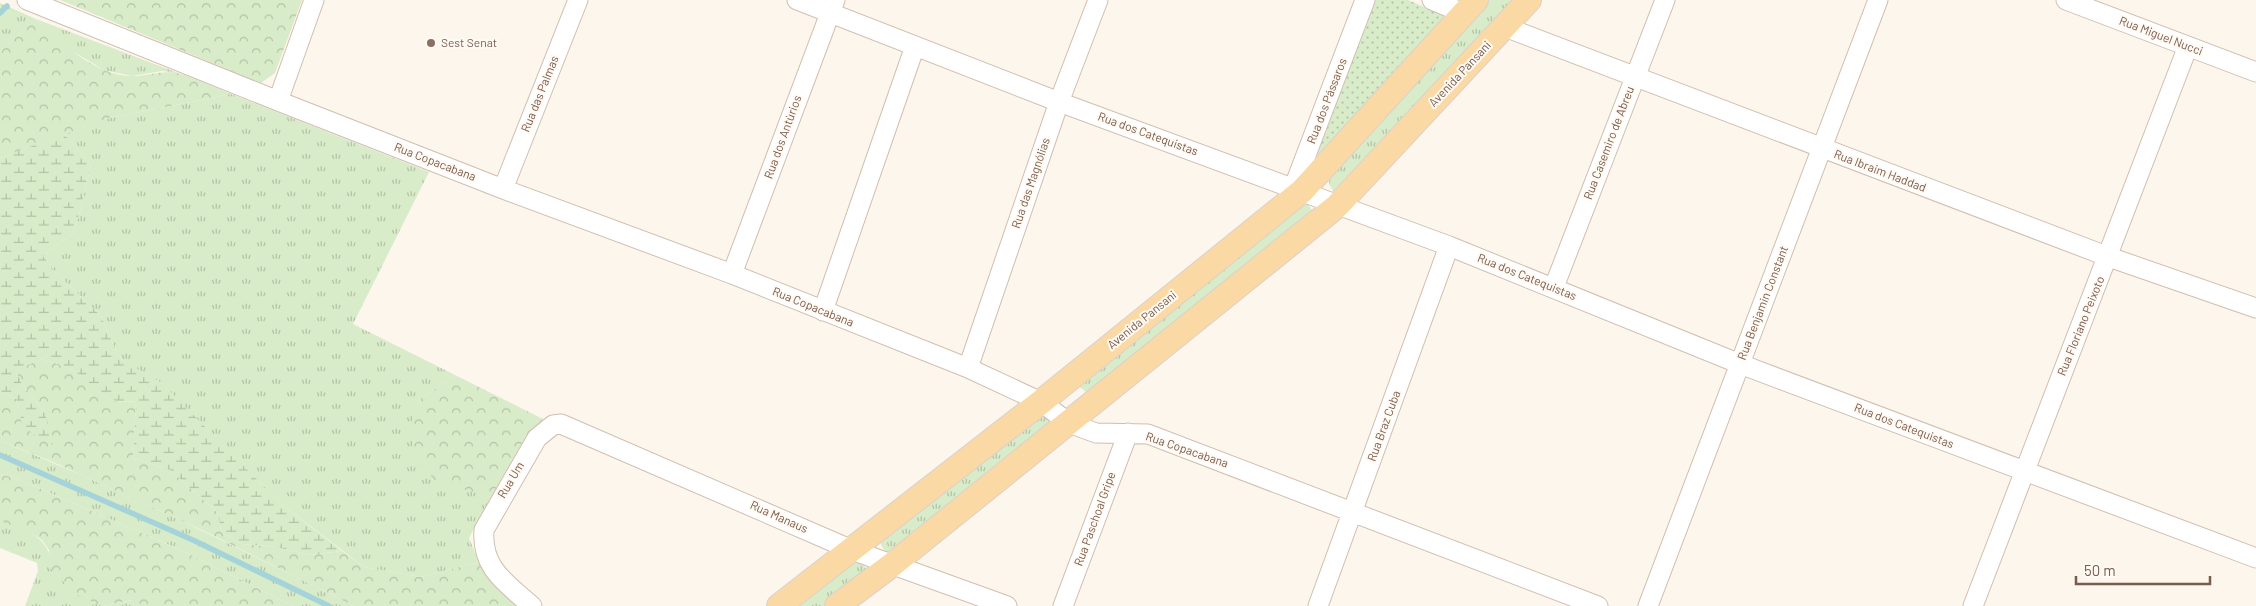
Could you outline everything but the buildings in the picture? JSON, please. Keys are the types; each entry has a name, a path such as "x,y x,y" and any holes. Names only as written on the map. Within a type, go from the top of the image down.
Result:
{"main road":[{"name":"Avenida Pansani","path":"837,606 893,564 1337,206 1529,0"},
{"name":"Avenida Pansani","path":"779,606 1041,402 1294,193 1469,7"}],"street":[{"name":"Rua Copacabana","path":"27,0 278,101 502,188 732,274 968,368 1041,402 1069,423 1096,433 1128,432 1148,434 1354,511 1598,606"},
{"path":"278,101 314,0"},
{"name":"Rua das Palmas","path":"502,188 578,0"},
{"name":"Rua dos Catequistas","path":"797,0 832,6 915,46 1059,102 1294,193 1337,206 1449,246 1740,364 2256,558"},
{"name":"Rua das Magnólias","path":"968,368 1059,102 1098,0"},
{"name":"Rua dos Pássaros","path":"1294,193 1365,0"},
{"path":"1432,0 1469,7"},
{"name":"Rua Casemiro de Abreu","path":"1554,287 1665,0"},
{"name":"Rua Benjamin Constant","path":"1648,606 1878,0"},
{"name":"Rua Miguel Nucci","path":"2066,0 2103,6 2188,46 2256,72"},
{"name":"Rua dos Antùrios","path":"732,274 832,6"},
{"name":"Rua Ibraim Haddad","path":"1505,27 1821,149 2109,257 2256,308"},
{"path":"823,311 915,46"},
{"name":"Rua Floriano Peixoto","path":"1973,606 2109,257 2188,46"},
{"name":"Rua Braz Cuba","path":"1318,606 1449,246"},
{"name":"Rua Manaus","path":"553,424 570,427 852,550 1007,606"},
{"name":"Rua Um","path":"532,606 500,578 486,559 483,544 484,530 499,500 537,438 553,424"},
{"name":"Rua Paschoal Gripe","path":"1063,606 1128,432"}],"green space":[{"path":"60,0 302,0 275,73 261,83"},
{"path":"1375,0 1408,0 1444,15 1445,22 1319,155 1317,152"},
{"path":"1488,0 1520,0 1336,192 1333,191 1329,184 1330,174"},
{"path":"0,3 36,19 0,52"},
{"path":"36,19 181,74 162,71 132,76 104,70 65,47"},
{"path":"36,19 67,47 92,64 105,70 132,76 163,72 181,74 231,94 110,118 0,158 0,52"},
{"path":"231,94 429,172 353,324 455,375 413,404 465,489 491,497 469,538 479,562 421,577 364,567 279,502 162,384 119,358 101,316 56,273 43,256 72,234 79,215 91,165 64,134 110,118"},
{"path":"64,134 91,165 79,215 72,234 43,256 56,273 101,316 119,358 162,383 279,502 342,551 310,555 276,547 241,544 222,533 217,512 170,470 133,458 136,401 124,402 106,397 81,376 65,367 42,359 16,370 22,384 45,413 53,446 23,427 16,399 0,391 0,158"},
{"path":"1304,203 1313,211 1088,399 1085,391 1077,385"},
{"path":"42,359 72,370 107,398 124,402 136,401 133,458 170,470 217,512 222,533 241,544 276,547 310,555 342,551 364,567 421,577 479,562 496,584 521,606 354,606 206,532 53,462 0,441 0,391 16,399 23,427 45,413 22,384 15,370"},
{"path":"455,375 543,419 525,438 491,497 436,482 412,454 413,404"},
{"path":"1042,415 1049,418 1051,422 896,554 886,553 881,545 881,540"},
{"path":"0,441 135,499 354,606 293,606 181,550 18,479 0,474"},
{"path":"0,474 18,479 181,550 293,606 139,606 132,600 102,606 75,594 50,568 49,550 42,540 29,532 0,521"},
{"path":"0,521 17,526 38,538 44,544 51,559 102,606 25,606 38,571 37,563 0,548"},
{"path":"857,560 864,564 866,573 826,606 794,606 852,562"},
{"path":"133,600 139,606 102,606"}],"waterway":[{"path":"0,13 7,6"},
{"path":"0,455 195,541 329,606"}],"place":[{"name":"Sest Senat","path":"431,43"}]}
